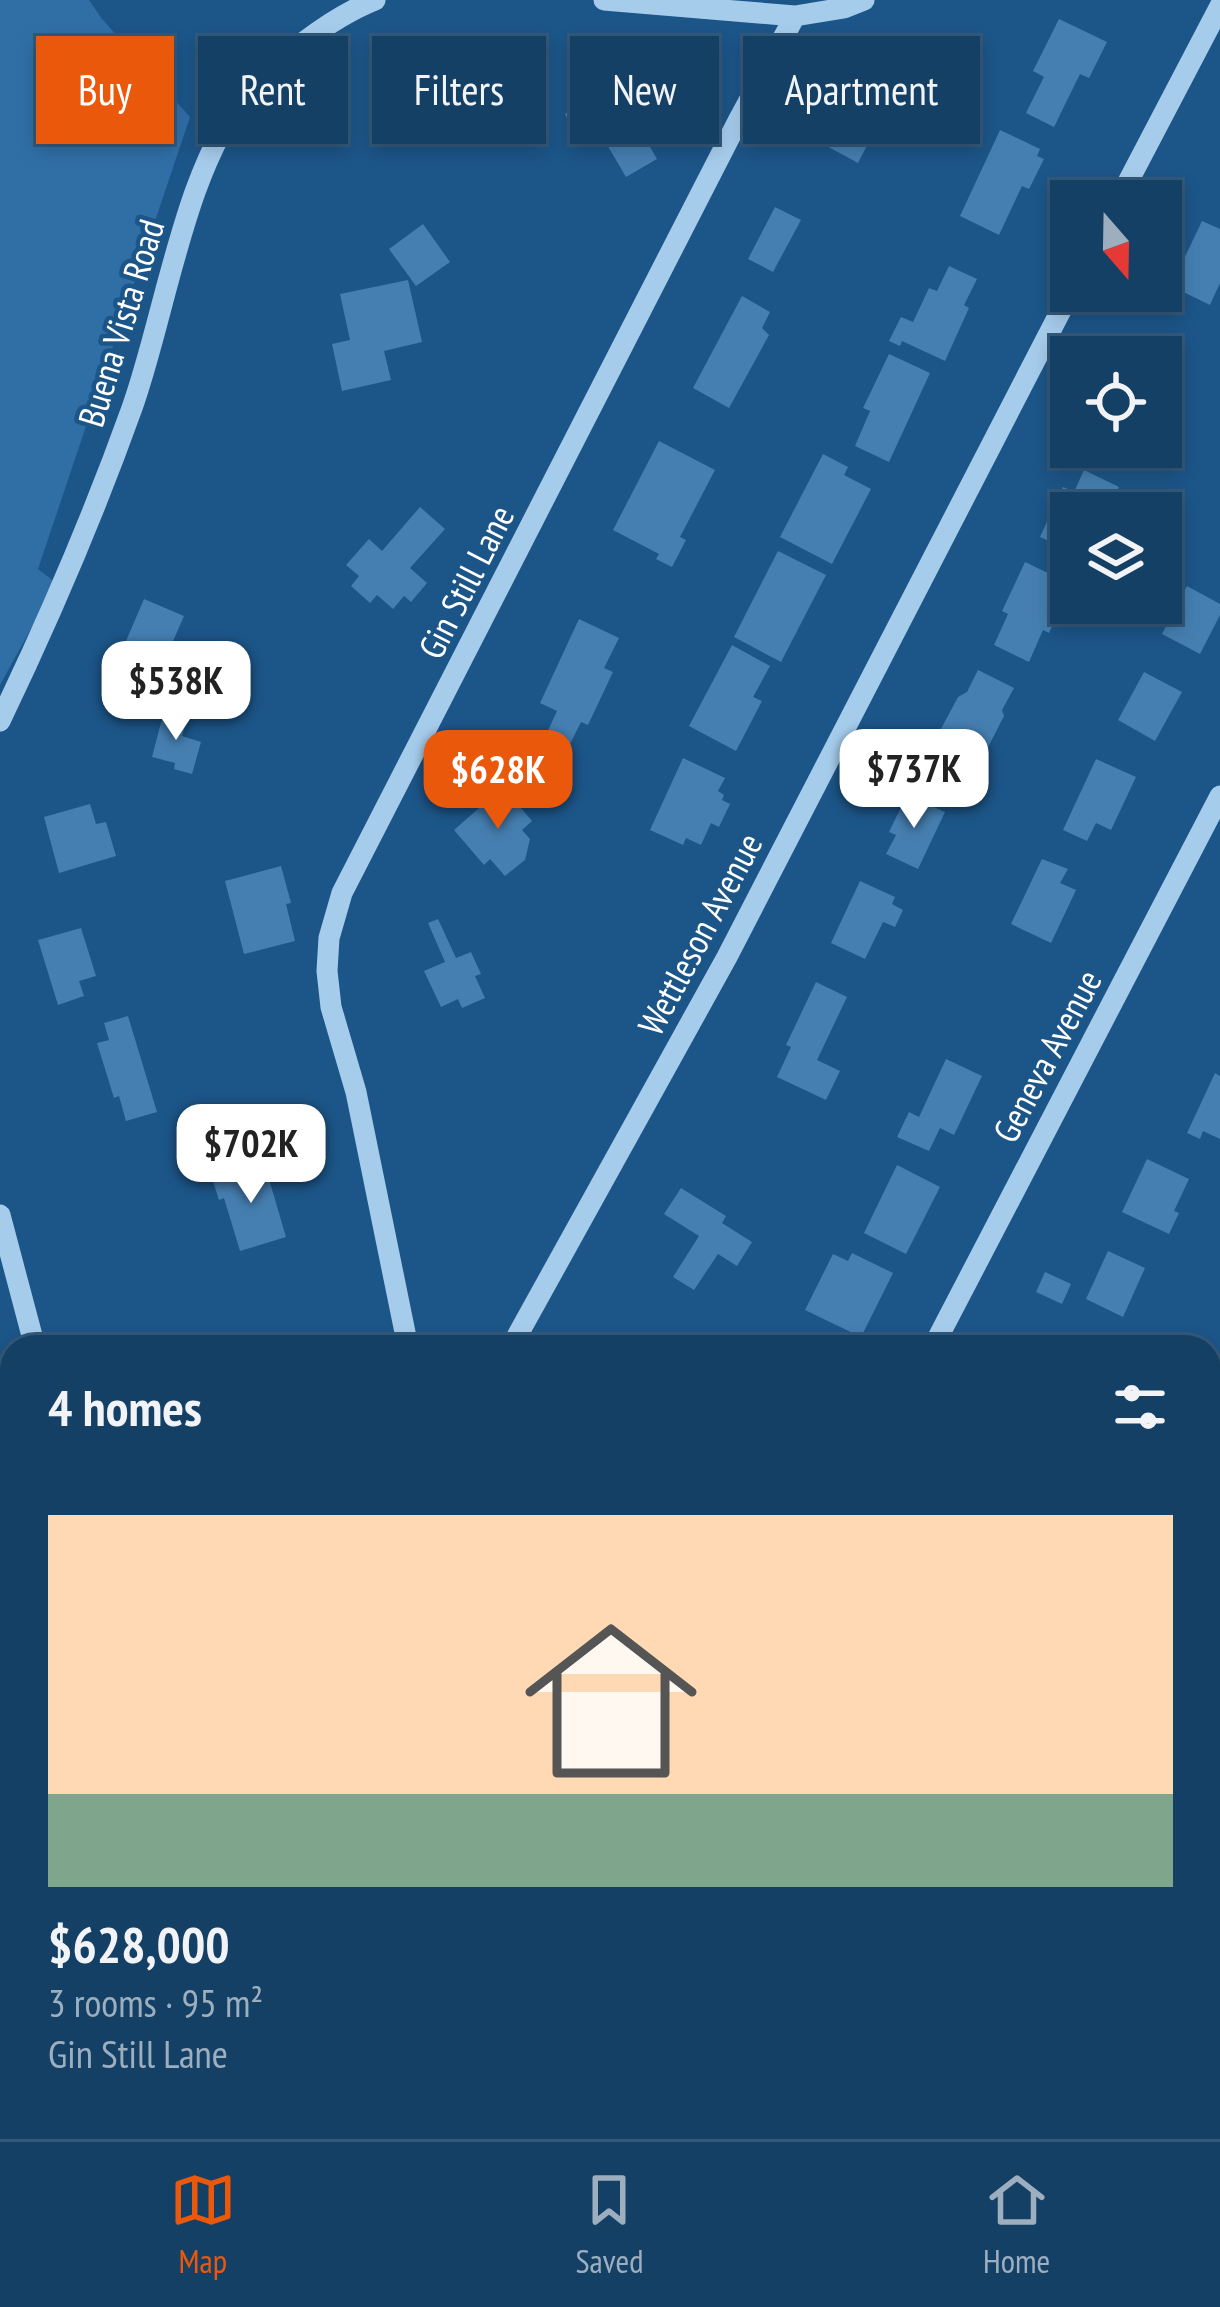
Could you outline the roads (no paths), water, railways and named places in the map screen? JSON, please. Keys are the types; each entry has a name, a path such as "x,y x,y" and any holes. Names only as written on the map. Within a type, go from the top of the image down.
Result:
{"street":[{"name":"Buena Vista Road","path":"0,721 35,649 119,445 148,365 198,189 224,127 248,92 279,61 320,30 374,0"},
{"path":"604,0 795,16 864,0"},
{"path":"1129,180 1220,6"},
{"name":"Gin Still Lane","path":"406,1335 356,1092 332,1006 329,938 343,893 795,16"},
{"name":"Wettleson Avenue","path":"518,1335 727,957 1061,312"},
{"name":"Geneva Avenue","path":"939,1335 1220,796"},
{"path":"0,1216 32,1335"}]}
